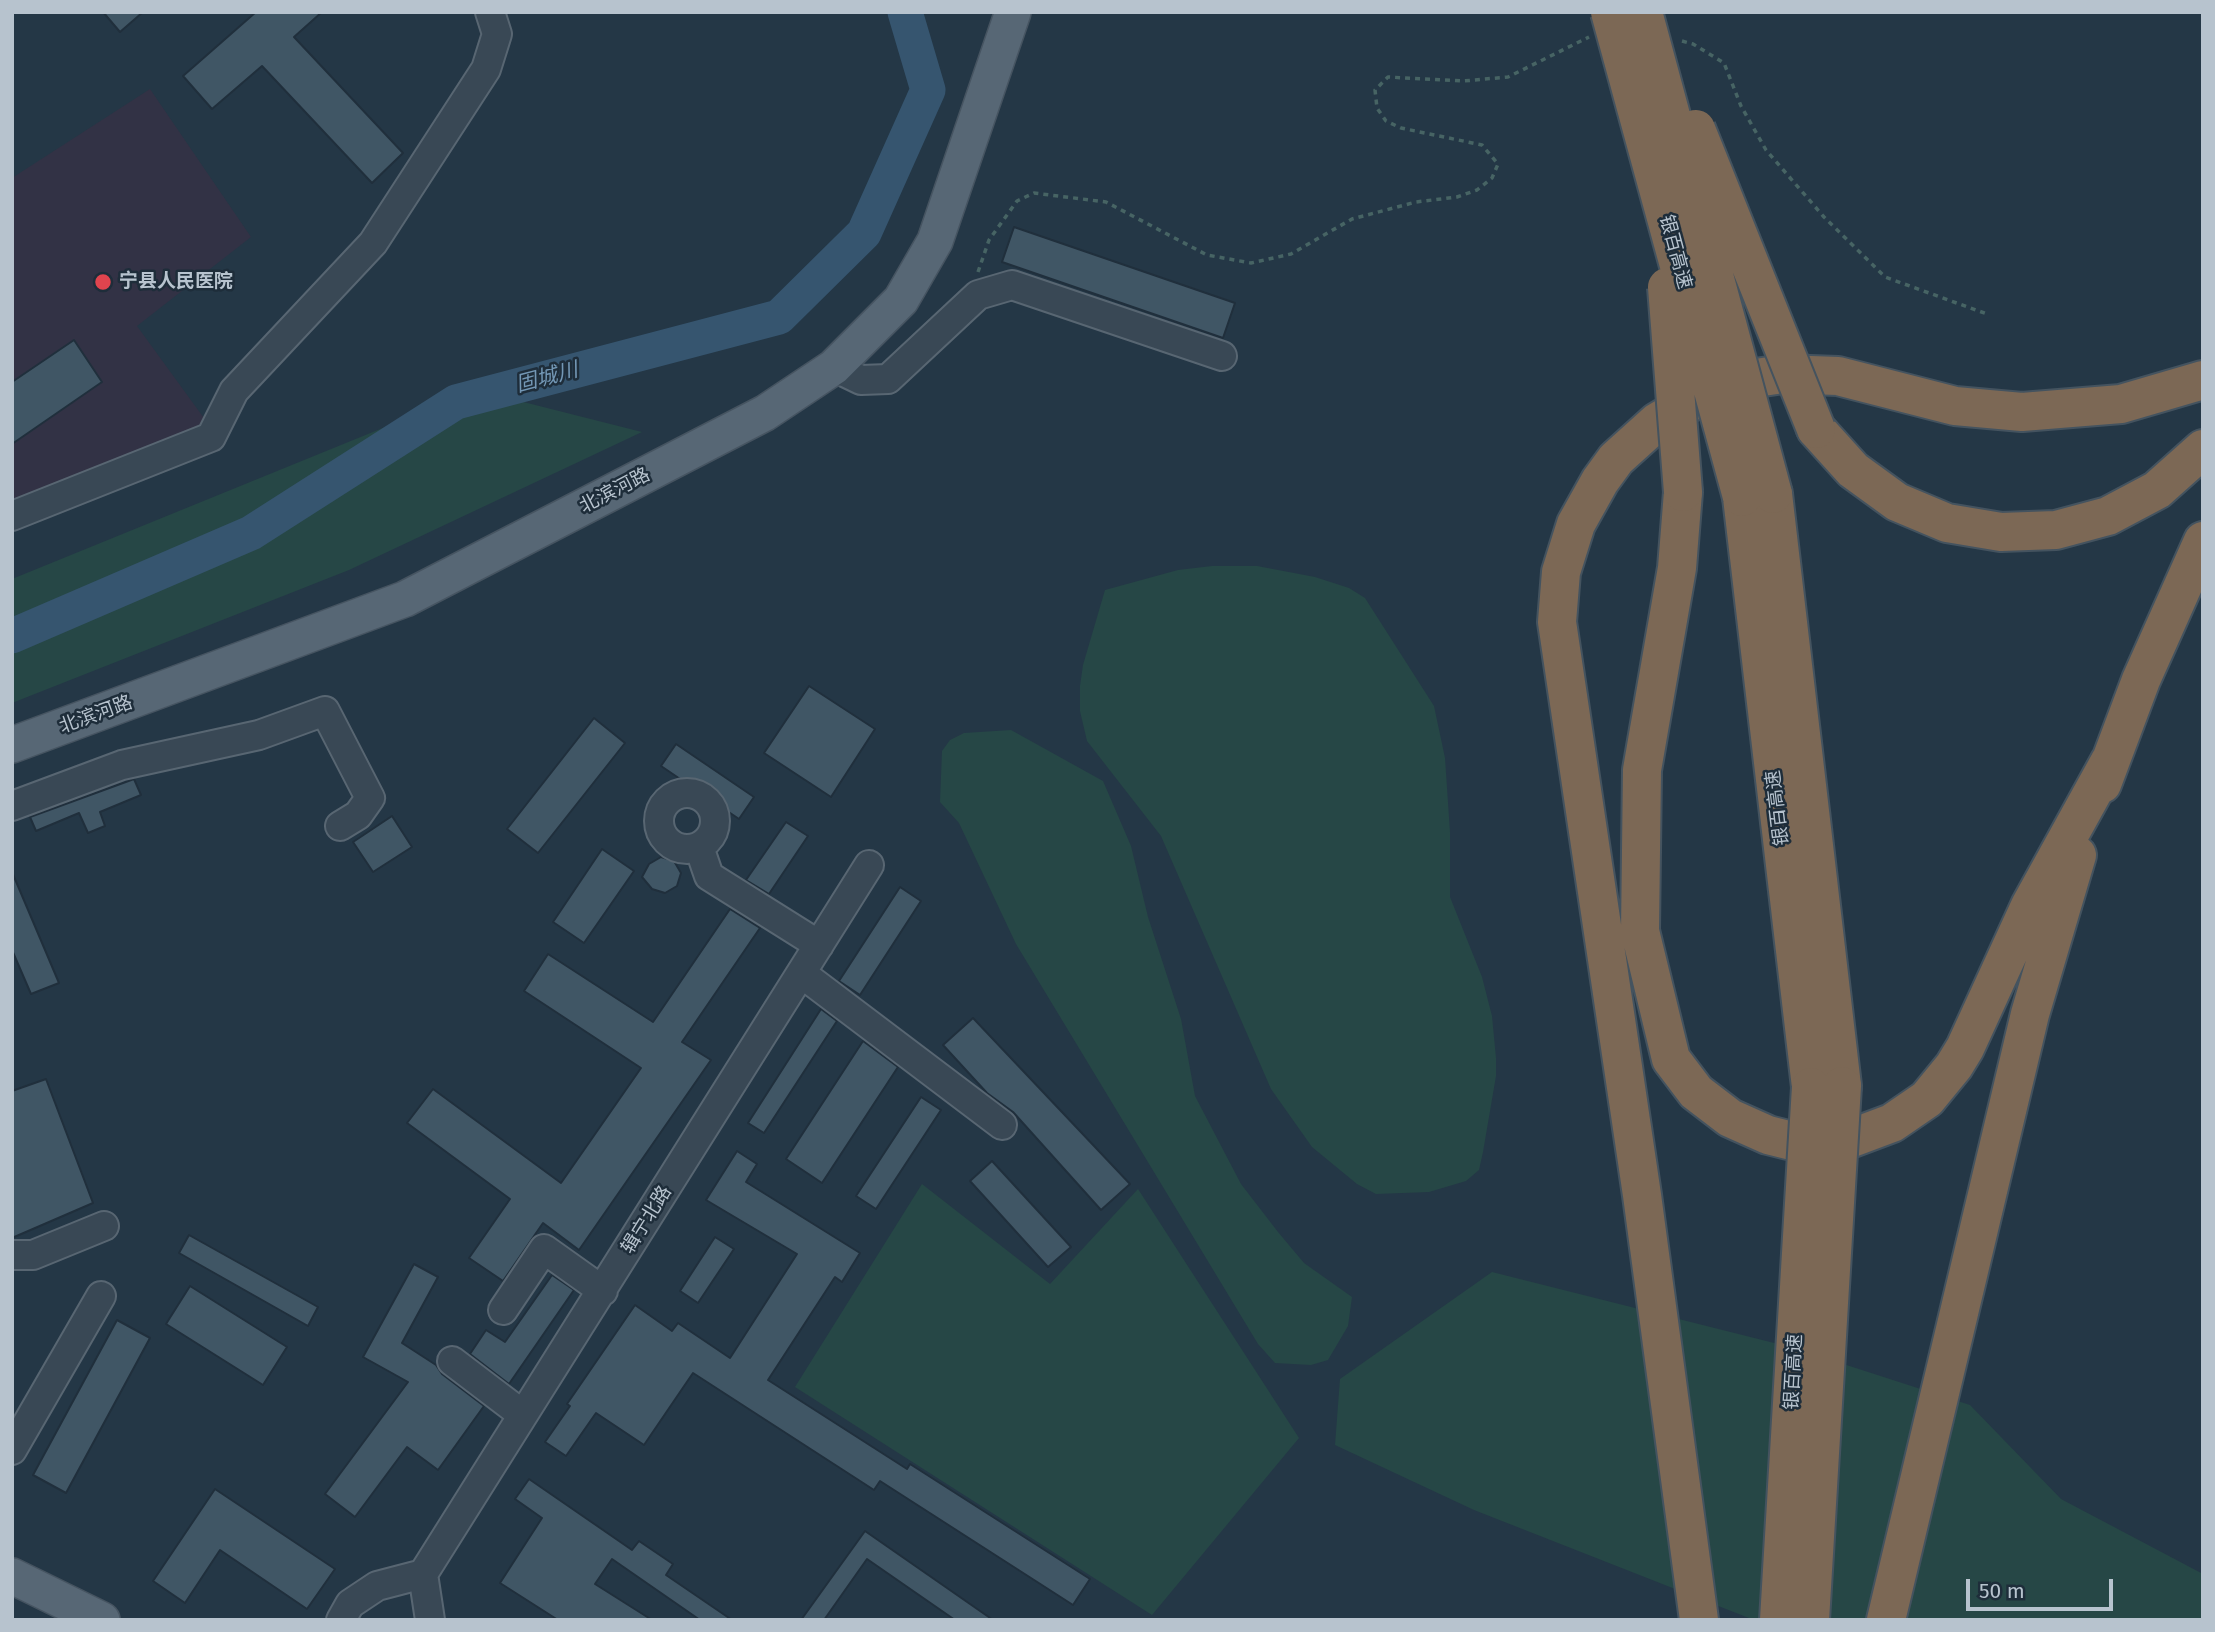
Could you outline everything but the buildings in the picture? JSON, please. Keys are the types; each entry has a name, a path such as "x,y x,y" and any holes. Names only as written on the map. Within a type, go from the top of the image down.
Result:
{"highway":[{"name":"银百高速","path":"1643,12 1758,496 1826,1086 1810,1620"},
{"path":"1649,12 1816,429 1853,470 1897,502 1947,523 2001,533 2056,530 2109,516 2157,490 2203,449"},
{"name":"银百高速","path":"1603,24 1758,496"},
{"path":"1661,197 1682,492 1677,568 1642,769 1640,931 1671,1059 1696,1092 1730,1118 1768,1135 1799,1141 1831,1141 1882,1128 1927,1099 1965,1048 2030,906 2110,761"},
{"path":"1699,1620 1642,1195 1557,622 1561,572 1576,524 1600,481 1636,439 1679,407 1729,385 1756,378 1783,374 1838,376 1955,406 2022,412 2121,404 2203,380"},
{"path":"1886,1620 2030,1014 2069,881 2141,680 2203,541"},
{"name":"银百高速","path":"1779,1620 1826,1086"}],"main road":[{"name":"北滨河路","path":"12,745 405,599 765,413 834,367 901,300 935,241 1013,12"},
{"path":"12,1576 102,1620"}],"street":[{"path":"12,516 211,437 234,391 373,243 486,69 497,34 490,12"},
{"path":"834,367 861,380 888,379 978,295 1012,285 1222,356"},
{"path":"12,806 122,765 259,735 325,711 370,798 358,815 340,826"},
{"path":"699,848 709,876 819,945"},
{"name":"辑宁北路","path":"423,1574 869,865"},
{"path":"801,972 1002,1125"},
{"path":"12,1255 33,1255 104,1226"},
{"path":"503,1310 544,1249 603,1291"},
{"path":"12,1450 101,1296"},
{"path":"452,1361 523,1415"},
{"path":"341,1620 350,1604 376,1586 423,1574 430,1620"}],"path":[{"path":"978,295 978,272 989,240 1017,201 1034,193 1106,202 1207,255 1251,263 1291,254 1352,219 1416,202 1457,197 1477,190 1492,178 1498,164 1482,145 1401,128 1386,121 1377,108 1375,90 1388,77 1463,81 1508,77 1603,24"},
{"path":"1681,41 1693,44 1724,62 1741,106 1766,150 1824,217 1885,277 1987,314"}],"shaded area":[{"name":"宁县人民医院","path":"150,89 251,237 137,326 209,425 12,512 12,178"}],"green space":[{"path":"476,390 642,432 349,570 12,703 12,579"},
{"path":"1212,566 1257,566 1315,577 1349,588 1365,598 1434,706 1445,758 1450,832 1450,897 1482,977 1492,1016 1496,1058 1496,1076 1479,1170 1466,1181 1429,1192 1376,1194 1357,1184 1312,1147 1271,1089 1161,836 1087,741 1080,711 1080,686 1083,665 1105,590 1178,570"},
{"path":"1011,730 1103,781 1131,846 1148,917 1181,1019 1195,1096 1241,1184 1278,1232 1304,1263 1352,1297 1348,1326 1328,1360 1311,1365 1275,1363 1258,1344 1016,944 959,823 940,802 942,751 950,740 964,733"},
{"path":"922,1184 1050,1284 1138,1189 1299,1438 1152,1615 795,1387"},
{"path":"1492,1272 1794,1348 1970,1405 2061,1499 2203,1574 2203,1620 1754,1620 1474,1510 1335,1445 1340,1379"}],"waterway":[{"name":"固城川","path":"12,636 251,533 456,402 779,317 864,233 928,90 905,12"}],"place":[{"name":"宁县人民医院","path":"103,282"}]}
